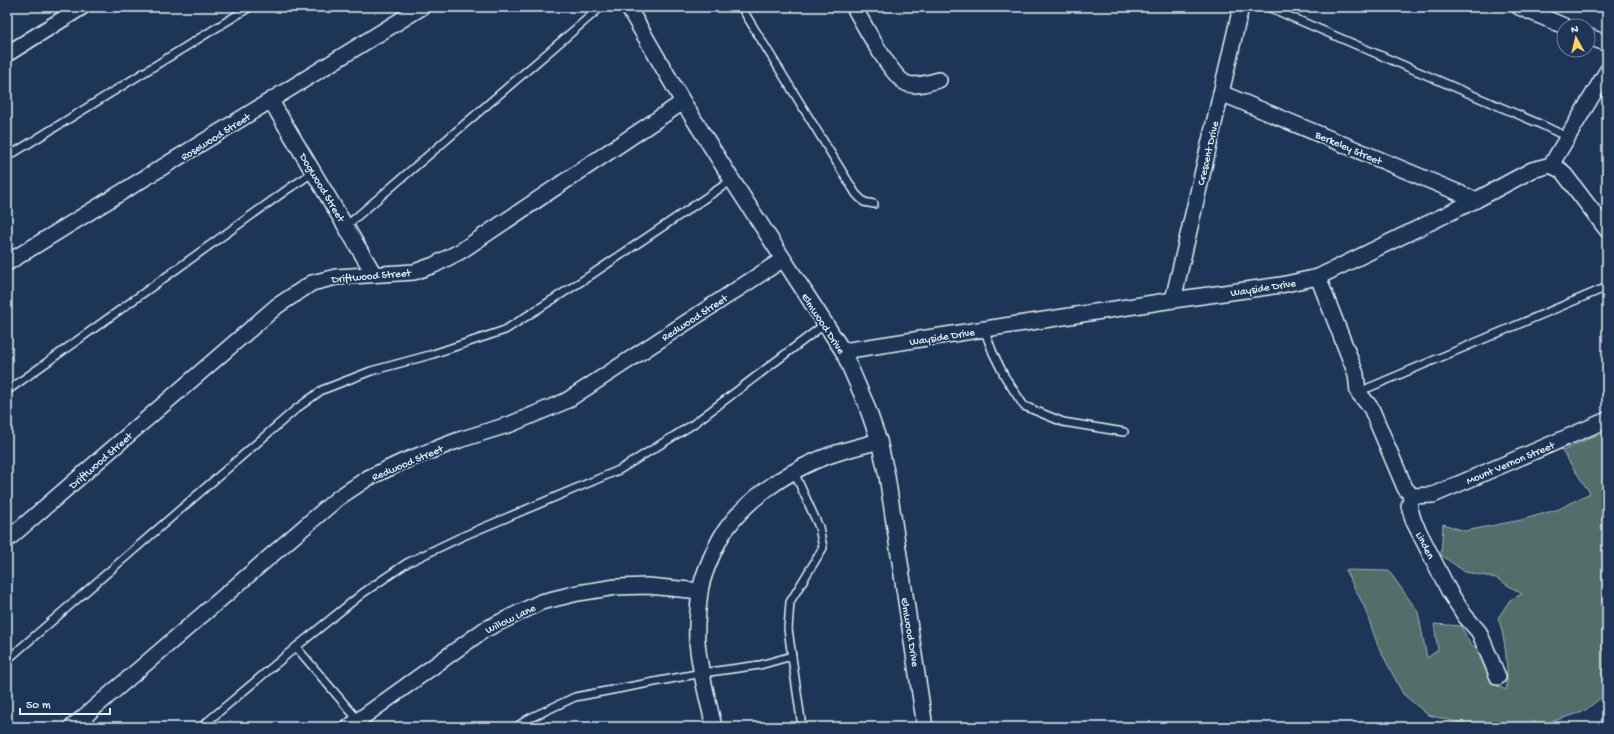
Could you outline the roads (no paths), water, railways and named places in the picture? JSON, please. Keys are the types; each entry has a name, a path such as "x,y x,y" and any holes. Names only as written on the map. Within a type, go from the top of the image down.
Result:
{"street":[{"path":"7,54 82,7"},
{"name":"Rosewood Street","path":"7,263 422,7"},
{"name":"Elmwood Drive","path":"628,7 683,102 782,260 843,351 866,404 879,441 887,476 925,727"},
{"path":"854,7 893,71 903,80 908,84 923,84 939,80"},
{"name":"Crescent Drive","path":"1173,300 1241,7"},
{"path":"1519,7 1556,23"},
{"path":"1596,39 1607,44"},
{"path":"1607,71 1551,165 1562,171 1607,230"},
{"name":"Berkeley Street","path":"1221,93 1476,200"},
{"name":"Dogwood Street","path":"271,101 374,274"},
{"name":"Driftwood Street","path":"7,540 277,306 312,283 336,276 414,272 434,265 461,251 683,102"},
{"name":"Wayside Drive","path":"843,351 1280,285 1318,277 1476,200 1532,170 1551,165"},
{"name":"Redwood Street","path":"72,727 338,498 368,478 402,462 459,440 511,424 566,401 782,260"},
{"path":"1318,277 1356,374 1358,392 1370,408 1405,488 1412,496"},
{"path":"1356,374 1368,388 1370,408"},
{"name":"Mount Vernon Street","path":"1412,496 1433,495 1607,420"},
{"path":"714,727 702,673 697,641 700,591 712,556 726,528 745,508 770,487 794,472 816,460 879,441"},
{"name":"Linden","path":"1412,496 1409,506 1414,522 1449,591 1465,616 1479,632 1498,677"},
{"name":"Willow Lane","path":"357,725 484,630 541,602 578,593 616,587 648,586 700,591"}],"lane":[{"path":"7,157 250,7"},
{"path":"346,226 601,7"},
{"path":"740,7 856,194 864,202 874,204"},
{"path":"1268,7 1540,124 1567,138"},
{"path":"7,392 288,188 314,172"},
{"path":"7,660 296,409 322,390 371,371 430,355 506,330 732,180"},
{"path":"1368,388 1607,287"},
{"path":"201,727 296,647 363,594 407,563 468,534 619,470 692,425 825,324"},
{"path":"984,329 993,353 1005,377 1024,406 1063,422 1124,432"},
{"path":"794,472 819,527 823,548 790,602 788,629 802,727"},
{"path":"296,647 357,725"},
{"path":"516,727 530,718 575,697 702,673 760,665 792,656"}]}
